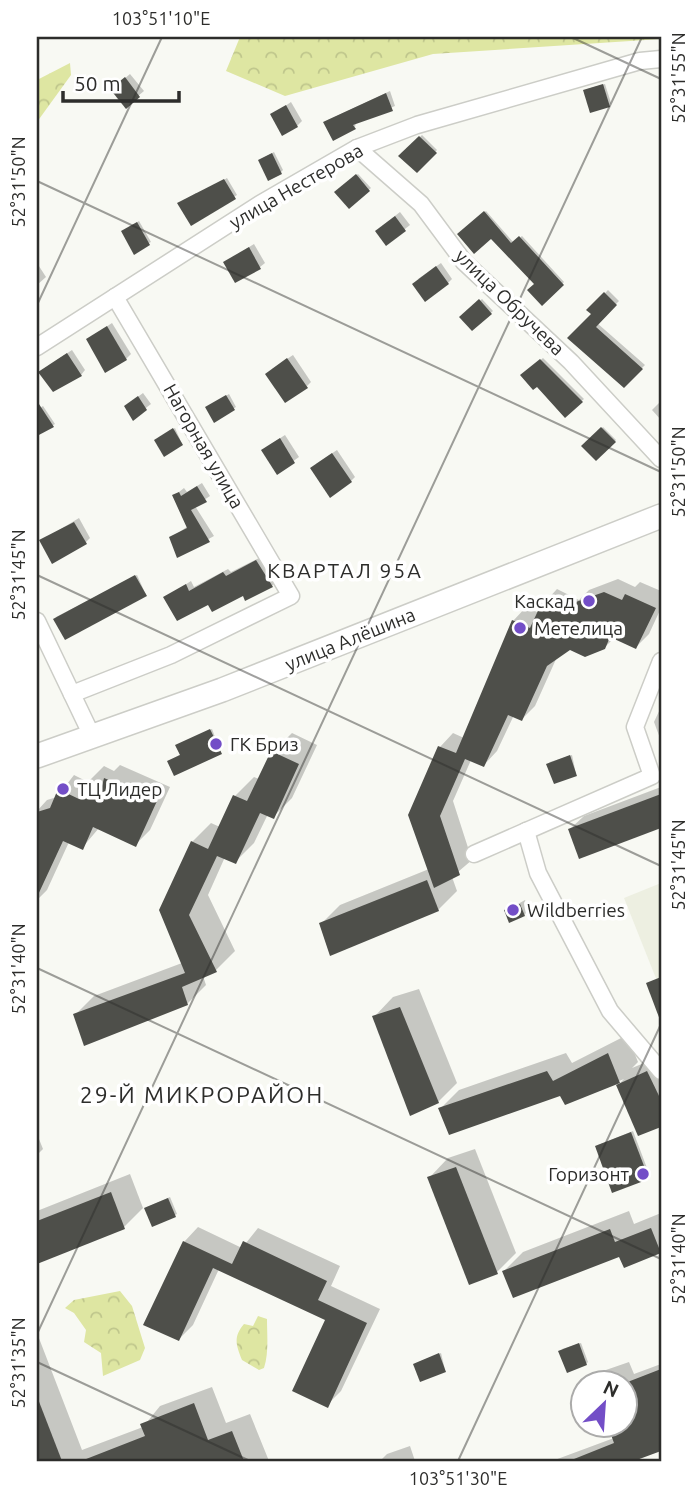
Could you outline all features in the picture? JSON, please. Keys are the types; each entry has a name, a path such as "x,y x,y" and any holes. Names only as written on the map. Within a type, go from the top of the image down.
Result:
{"street":[{"name":"улица Нестерова","path":"37,347 260,204 357,148 430,121 640,61 661,60"},
{"name":"улица Обручева","path":"357,148 421,204 464,261 571,362 661,458"},
{"name":"Нагорная улица","path":"72,694 171,654 291,596 115,297"},
{"name":"улица Алёшина","path":"37,756 222,690 661,516"},
{"path":"37,621 92,736"},
{"path":"474,854 652,776 635,727 661,662"},
{"path":"526,831 538,873 610,1011 661,1071"}],"shaded area":[{"path":"661,883 661,991 624,898"}],"green space":[{"path":"240,37 661,39 433,54 285,96 226,71"},
{"path":"70,63 71,75 37,122 37,80"},
{"path":"120,1291 132,1306 145,1348 140,1360 103,1376 101,1353 84,1342 86,1330 74,1313 65,1308 74,1300"},
{"path":"258,1316 267,1319 266,1362 264,1368 259,1370 242,1360 237,1341 238,1333 244,1324 253,1326"}],"building":[{"path":"125,77 140,97 126,109 110,89"},
{"path":"603,84 610,107 590,113 583,90"},
{"path":"386,93 393,111 353,125 356,129 333,141 323,122"},
{"path":"286,105 298,127 282,136 270,114"},
{"path":"419,136 437,153 417,173 398,156"},
{"path":"272,153 282,174 268,181 258,160"},
{"path":"356,174 370,191 349,209 334,192"},
{"path":"224,179 236,199 191,226 177,203"},
{"path":"484,211 511,243 519,236 564,285 542,306 527,290 534,284 491,239 474,254 457,234"},
{"path":"395,216 406,231 386,246 375,231"},
{"path":"137,222 150,245 134,255 121,231"},
{"path":"249,247 261,269 235,283 223,262"},
{"path":"436,266 449,284 425,302 412,284"},
{"path":"604,292 617,305 596,327 643,369 624,388 567,338 591,314 586,310"},
{"path":"479,299 492,314 472,331 459,317"},
{"path":"107,326 127,360 105,373 86,339"},
{"path":"67,353 82,376 53,392 38,372"},
{"path":"287,358 308,388 285,403 265,374"},
{"path":"540,359 583,402 565,418 537,387 533,390 520,375"},
{"path":"226,395 235,410 214,423 205,407"},
{"path":"138,396 147,410 133,421 124,406"},
{"path":"37,401 54,427 37,436"},
{"path":"601,427 616,442 596,461 581,446"},
{"path":"173,428 183,445 164,457 154,440"},
{"path":"280,438 295,463 277,475 261,450"},
{"path":"332,453 352,482 330,498 310,468"},
{"path":"197,486 207,502 191,510 210,542 177,558 169,537 187,528 172,495 179,492 181,496"},
{"path":"74,522 87,544 52,564 39,540"},
{"path":"256,560 273,587 245,601 243,596 212,612 208,605 177,621 163,597 186,584 189,591 223,572 226,576"},
{"path":"135,575 147,596 65,640 53,619"},
{"path":"604,592 622,600 625,594 656,608 636,649 610,637 605,649 585,657 570,650 547,666 522,721 508,715 484,767 465,759 440,816 460,875 434,888 408,815 438,746 456,753 512,620 530,628 542,602 568,614 573,603"},
{"path":"210,729 222,754 174,776 167,761 180,755 175,745"},
{"path":"271,751 299,764 274,819 260,813 236,864 217,856 189,915 217,972 182,987 188,1005 84,1046 73,1014 185,973 159,910 191,841 208,849 233,795 247,801"},
{"path":"570,755 577,776 554,784 546,764"},
{"path":"104,778 157,801 136,847 93,827 83,850 63,841 37,897 37,812 50,808 58,789 79,799 88,780 102,786"},
{"path":"661,794 661,828 579,859 568,829"},
{"path":"427,880 439,911 330,956 319,923"},
{"path":"520,904 525,916 509,923 504,910"},
{"path":"661,977 661,1019 660,1020 646,983"},
{"path":"400,1007 439,1103 410,1116 372,1016"},
{"path":"608,1053 620,1083 565,1105 560,1096 449,1135 438,1108 547,1071 553,1081"},
{"path":"647,1071 661,1100 661,1127 638,1136 616,1085"},
{"path":"631,1132 649,1179 612,1193 595,1146"},
{"path":"456,1167 498,1274 469,1285 427,1177"},
{"path":"111,1192 125,1229 37,1264 37,1221"},
{"path":"168,1198 176,1217 152,1227 144,1208"},
{"path":"651,1228 661,1253 624,1268 619,1257 513,1298 502,1271 610,1229 615,1242"},
{"path":"183,1241 232,1264 243,1241 327,1281 318,1300 367,1323 328,1408 292,1391 325,1320 213,1268 179,1341 143,1325"},
{"path":"579,1343 587,1365 568,1368 567,1373 558,1351"},
{"path":"439,1353 446,1372 420,1382 413,1364"},
{"path":"661,1369 661,1451 634,1461 569,1461 614,1443 612,1438 638,1438 638,1378"},
{"path":"38,1399 62,1461 37,1461"},
{"path":"194,1403 208,1440 232,1431 244,1461 81,1461 145,1436 140,1424"}],"place":[{"name":"Каскад","path":"589,601"},
{"name":"Метелица","path":"520,628"},
{"name":"ГК Бриз","path":"216,744"},
{"name":"ТЦ Лидер","path":"63,789"},
{"name":"Wildberries","path":"513,910"},
{"name":"Горизонт","path":"643,1174"}],"district":[{"name":"КВАРТАЛ 95А","path":"345,570"},
{"name":"29-Й МИКРОРАЙОН","path":"202,1094"}]}
